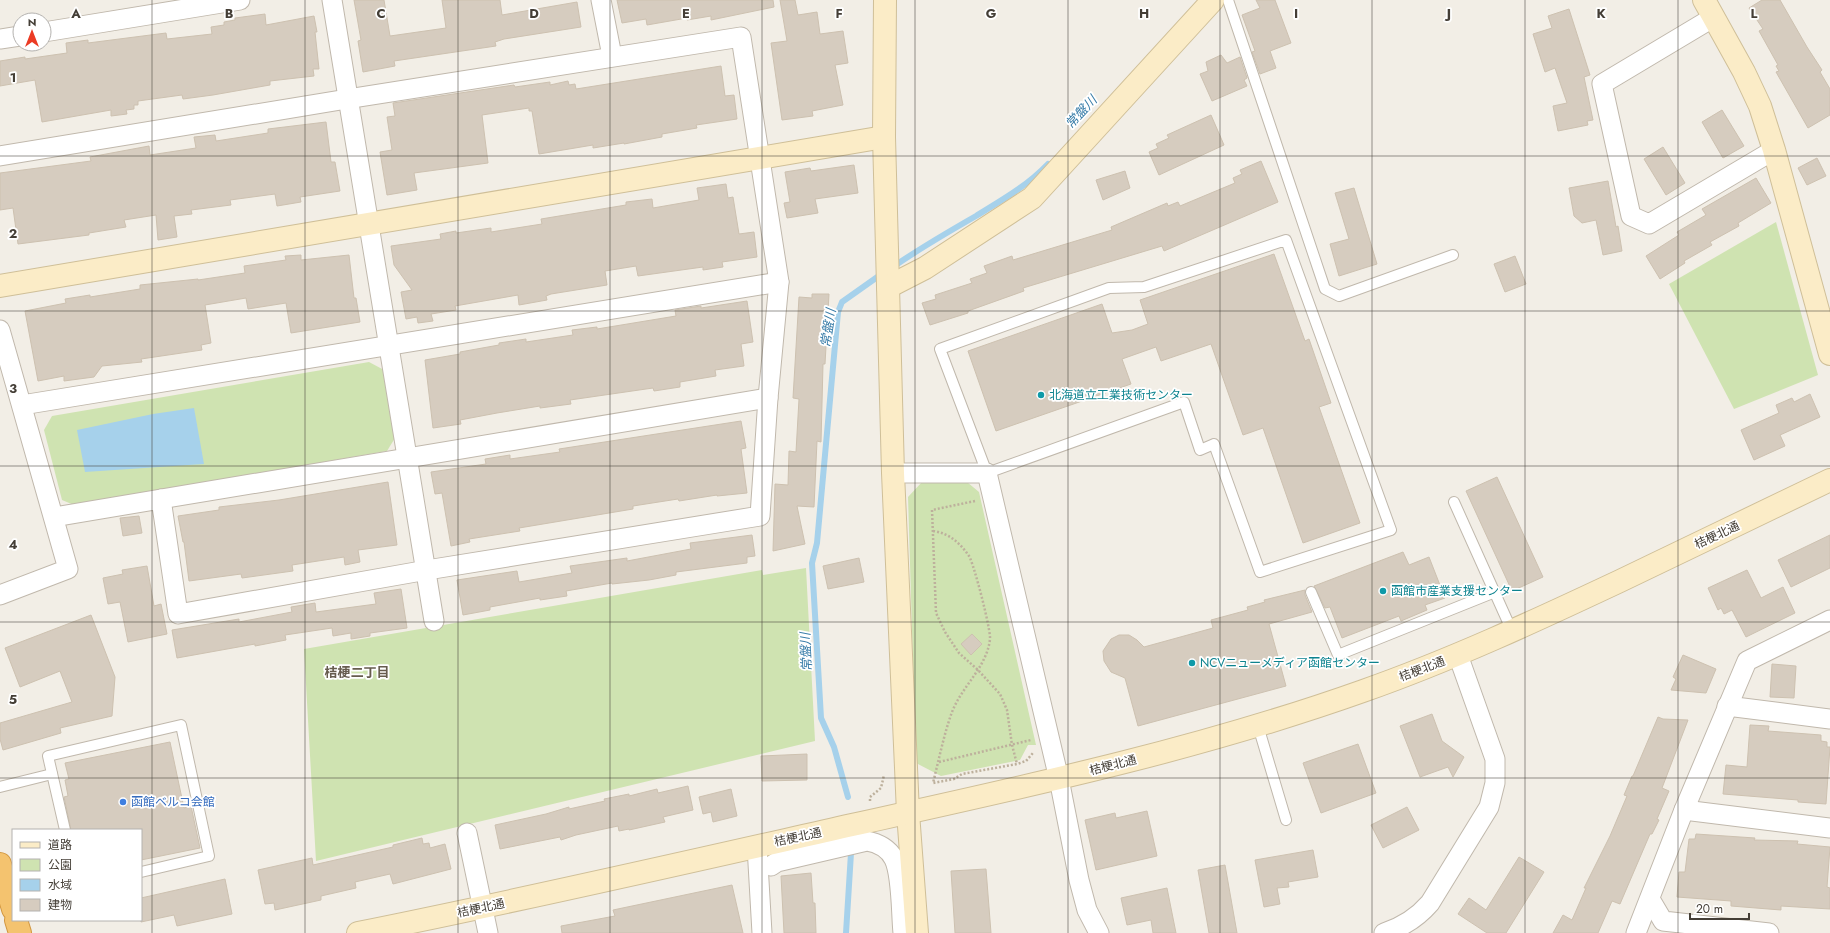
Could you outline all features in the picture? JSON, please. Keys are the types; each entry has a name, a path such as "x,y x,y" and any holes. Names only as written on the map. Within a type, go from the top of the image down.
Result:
{"highway":[{"path":"0,864 8,893"},
{"path":"16,921 20,933"}],"street":[{"path":"52,31 240,0"},
{"path":"332,0 347,99 434,621"},
{"path":"601,0 612,56"},
{"path":"885,0 884,137 893,473 908,813 917,933"},
{"path":"888,273 924,268 1032,198 1213,0"},
{"path":"1774,150 1649,224 1631,216 1602,84 1709,9 1744,72 1757,100 1774,150 1828,341"},
{"path":"0,39 12,37"},
{"path":"0,156 612,56 741,37 779,282 768,398 760,516 426,570 178,614 161,499"},
{"path":"0,286 884,137"},
{"path":"22,405 779,282"},
{"path":"0,330 68,569 0,595"},
{"path":"54,517 768,398"},
{"path":"893,473 987,473 1059,779 1079,880 1087,910 1099,933"},
{"name":"桔梗北通","path":"358,933 483,908 1059,779 1207,741 1258,726 1362,692 1458,655 1727,531 1830,480"},
{"path":"1636,933 1684,810 1747,660 1830,620"},
{"path":"1384,933 1397,929 1410,922 1430,904 1489,807 1494,794 1496,771 1492,748 1458,655"},
{"path":"1727,706 1830,719"},
{"path":"1684,810 1830,828"},
{"path":"467,833 488,933"},
{"path":"771,866 777,862 867,841 876,842 886,849 894,859 898,874 903,933"},
{"path":"757,846 762,933"},
{"path":"1650,899 1664,921 1769,933"}],"lane":[{"path":"1228,0 1325,289 1339,296 1453,254"},
{"path":"1286,240 1391,530 1260,572 1214,444 1200,450 1184,402 987,473 940,349 1109,288 1144,288 1286,240"},
{"path":"1454,502 1512,631"},
{"path":"1311,592 1338,655 1495,592"},
{"path":"65,829 48,756 181,725 210,856 142,872"},
{"path":"1258,726 1286,820"},
{"path":"0,787 52,774"}],"path":[{"path":"976,509 974,501 932,510 936,613 945,632 959,653 978,670 1000,694 1007,710 1012,745 1017,764"},
{"path":"933,531 942,532 952,537 970,557 989,625 990,639 985,658 952,711 933,782 954,779 962,774 1017,764 1026,761 1035,751"},
{"path":"1030,732 1033,745"},
{"path":"939,762 1032,740"}],"green space":[{"path":"1776,222 1818,375 1734,409 1669,284"},
{"path":"369,362 384,370 395,438 387,451 74,505 62,500 44,430 52,416"},
{"path":"922,482 967,482 979,492 1036,745 1028,745 1020,760 941,776 916,763 908,497"},
{"path":"806,568 815,741 316,861 304,649 762,570 763,575"}],"water":[{"path":"194,408 204,464 85,472 77,430 153,414"}],"building":[{"path":"354,0 384,0 390,36 446,28 442,0 500,0 502,15 577,2 581,27 504,39 495,42 496,46 394,61 395,66 363,72 358,41 361,40"},
{"path":"617,0 773,0 774,7 711,20 711,16 687,20 687,18 647,25 646,19 622,23"},
{"path":"780,0 795,0 798,15 817,12 820,34 843,31 848,63 835,65 843,105 812,111 813,116 782,120 771,43 787,41"},
{"path":"1256,0 1275,0 1291,43 1270,51 1276,68 1260,74 1252,52 1255,51 1242,15 1260,8"},
{"path":"1762,0 1780,0 1822,70 1820,72 1830,89 1830,115 1808,128 1776,72 1779,71 1776,66 1778,65 1759,31 1763,29 1749,8"},
{"path":"1569,9 1590,75 1584,77 1593,120 1587,121 1588,125 1558,131 1553,106 1567,103 1555,68 1545,72 1533,34 1552,28 1548,16"},
{"path":"265,14 266,25 314,16 317,32 315,32 319,69 313,69 314,76 270,81 270,85 213,95 183,99 182,95 138,101 138,105 134,105 134,109 126,110 127,114 111,116 111,110 42,122 35,80 0,86 0,61 67,53 66,43 88,40 88,43 166,33 167,39 212,34 211,27 224,25 224,22 235,20 235,18"},
{"path":"1221,55 1227,63 1240,57 1247,78 1244,80 1247,86 1212,101 1200,74 1208,71 1206,62"},
{"path":"721,66 725,96 734,95 737,119 696,125 697,128 662,134 662,137 624,144 593,148 593,145 539,154 532,111 529,111 529,108 482,115 488,163 414,173 417,190 387,195 380,152 392,150 387,117 395,116 393,103 514,85 515,87 550,82 550,85 568,81 569,85 575,84 576,89"},
{"path":"1722,110 1744,146 1723,158 1702,122"},
{"path":"1211,115 1224,145 1159,175 1149,152 1158,148 1156,144 1169,138 1167,135"},
{"path":"326,122 331,162 335,162 340,191 300,197 301,202 277,206 275,194 230,200 231,205 191,210 192,214 174,216 177,237 158,240 156,215 124,220 126,227 89,233 89,235 18,244 13,208 0,210 0,173 91,161 90,157 149,146 150,155 196,148 194,137 215,135 216,141 268,133 268,129"},
{"path":"1663,147 1685,183 1666,195 1644,159"},
{"path":"1817,158 1826,176 1807,185 1798,168"},
{"path":"1261,161 1278,202 1164,251 1162,246 1023,288 1024,291 968,311 968,313 930,325 922,303 936,299 935,295 972,283 970,279 987,273 984,266 1012,256 1013,260 1112,230 1111,227 1167,203 1168,206 1178,202 1180,206 1235,183 1233,178 1242,174 1240,170"},
{"path":"854,165 858,193 815,199 818,213 787,218 784,203 790,202 785,172 810,168 811,171"},
{"path":"1125,171 1130,188 1103,200 1096,180"},
{"path":"1756,178 1771,203 1738,223 1739,226 1710,242 1712,245 1684,261 1685,263 1660,279 1646,256 1679,235 1677,232 1706,215 1702,209"},
{"path":"1608,181 1622,251 1603,255 1596,220 1582,223 1574,216 1569,188"},
{"path":"726,184 728,198 733,197 739,234 754,232 757,257 722,262 723,267 703,270 703,267 638,276 636,266 605,271 607,285 551,294 546,296 547,300 519,305 518,295 455,306 456,310 431,314 433,321 418,323 417,317 406,319 401,292 412,290 394,265 391,246 441,239 440,234 456,231 456,233 491,228 491,232 542,224 541,219 626,205 626,202 652,199 653,208 699,200 697,188"},
{"path":"1354,188 1377,264 1339,276 1330,244 1349,239 1335,193"},
{"name":"北海道立工業技術センター","path":"1274,254 1305,341 1309,339 1331,403 1319,407 1360,523 1303,543 1263,428 1243,435 1211,344 1161,361 1156,347 1122,359 1131,384 996,431 968,351 1102,304 1112,333 1132,330 1148,324 1140,300"},
{"path":"301,255 301,260 349,255 354,298 356,298 360,322 291,333 286,303 248,309 246,298 205,305 211,343 201,345 202,350 141,359 142,362 102,366 94,377 64,381 64,376 38,381 25,311 66,303 65,299 90,295 90,297 140,289 140,285 198,280 245,273 244,266 286,260 285,256"},
{"path":"1515,256 1526,284 1505,292 1494,264"},
{"path":"812,294 829,294 825,364 823,364 821,442 817,441 814,507 797,506 805,544 773,551 775,484 788,485 789,451 796,452 799,399 793,398 799,297 812,298"},
{"path":"747,301 753,342 741,344 744,366 715,370 716,376 680,382 680,387 654,391 653,388 570,400 571,404 540,408 540,406 497,413 460,420 461,424 433,428 425,360 460,354 460,352 499,345 499,343 526,339 526,342 573,335 572,330 597,327 597,329 676,316 675,310 701,306 701,308"},
{"path":"1810,394 1820,417 1780,435 1785,446 1754,460 1741,430 1779,413 1776,405 1792,398 1794,402"},
{"path":"741,421 746,448 741,449 747,493 717,495 679,501 678,499 633,506 633,509 519,528 520,531 469,539 470,542 451,546 442,493 435,494 431,472 486,464 485,459 510,455 510,459 560,452 559,449"},
{"path":"1497,477 1543,577 1512,591 1466,491"},
{"path":"388,482 397,545 358,550 360,562 345,565 344,557 292,565 293,571 242,578 241,574 189,581 184,542 178,516 219,510 219,507 279,500"},
{"path":"139,516 142,533 123,536 120,518"},
{"path":"752,535 755,556 747,557 747,563 676,572 676,575 649,580 612,583 566,591 567,596 540,600 540,598 490,607 490,610 463,615 457,580 517,571 519,582 572,573 570,566 627,558 627,561 691,549 690,543"},
{"path":"1830,535 1830,568 1791,587 1778,560"},
{"name":"函館市産業支援センター","path":"1403,552 1409,565 1429,557 1445,598 1425,605 1427,610 1401,621 1399,616 1342,638 1330,607 1325,608 1314,586"},
{"path":"859,558 864,582 828,589 823,566"},
{"path":"147,566 154,606 161,604 167,634 128,642 120,602 108,604 103,578 123,574 122,570"},
{"path":"1747,570 1761,598 1783,587 1795,613 1746,637 1732,610 1724,614 1721,608 1718,610 1708,588"},
{"path":"401,589 407,628 370,633 370,636 351,639 351,633 333,636 332,628 285,635 286,640 255,646 255,644 177,658 172,630 239,619 239,622 292,612 291,607 315,603 316,612 376,604 374,593"},
{"name":"NCVニューメディア函館センター","path":"1305,590 1305,595 1312,612 1269,624 1286,686 1138,726 1125,678 1111,672 1104,661 1103,651 1111,639 1119,635 1129,635 1144,647 1213,628 1211,620 1248,610 1247,607 1265,602 1264,600"},
{"path":"91,615 115,677 112,716 60,728 61,733 3,750 0,739 0,723 72,702 60,671 20,687 5,648"},
{"path":"972,634 982,644 971,655 961,644"},
{"path":"1683,655 1716,669 1706,693 1671,690 1676,679 1673,677"},
{"path":"1772,664 1796,666 1794,698 1770,697"},
{"path":"1432,714 1442,741 1464,757 1453,777 1448,767 1420,777 1400,726"},
{"path":"1658,717 1663,719 1688,720 1662,788 1669,791 1657,819 1659,820 1652,834 1650,834 1620,904 1612,901 1598,933 1553,933 1563,915 1572,920 1586,888 1584,888 1610,836 1627,796 1624,795"},
{"path":"1750,725 1769,726 1768,731 1821,735 1821,741 1827,742 1827,747 1830,747 1826,804 1798,802 1798,800 1723,794 1726,765 1747,767"},
{"name":"函館ベルコ会館","path":"170,742 184,808 191,806 200,848 142,860 142,829 71,829 64,797 68,796 65,780 69,779 65,763"},
{"path":"1358,744 1376,793 1321,813 1303,763"},
{"path":"807,754 807,780 762,781 761,756"},
{"path":"688,786 693,810 663,817 665,822 619,831 618,826 576,835 561,840 560,837 500,849 495,825 546,814 569,807 569,809 605,801 604,799 629,794 629,796 657,789 658,793"},
{"path":"731,789 737,816 713,822 711,812 703,814 699,797"},
{"path":"1407,807 1419,830 1383,848 1371,825"},
{"path":"1147,811 1157,856 1096,870 1085,820 1115,813 1116,818"},
{"path":"1696,834 1755,838 1754,840 1798,841 1797,844 1830,847 1827,887 1830,888 1830,909 1781,906 1781,910 1731,906 1731,901 1677,897 1679,872 1685,872 1689,839 1695,839"},
{"path":"422,838 423,844 429,843 430,848 445,844 451,869 393,884 390,874 355,882 356,888 321,896 321,900 275,910 274,903 265,904 258,870 312,858 313,865 393,847 393,845"},
{"path":"1313,850 1318,877 1288,882 1289,887 1277,888 1280,904 1264,907 1255,860"},
{"path":"1519,857 1544,872 1506,933 1487,933 1458,914 1469,898 1486,910"},
{"path":"1225,865 1237,933 1209,933 1198,870"},
{"path":"986,869 991,933 955,933 951,871"},
{"path":"811,873 813,903 815,903 816,933 784,933 781,876"},
{"path":"225,879 232,914 177,926 174,915 141,922 142,898"},
{"path":"732,885 743,933 562,933 561,926 615,916 613,910"},
{"path":"1167,888 1176,933 1153,933 1151,920 1127,925 1121,898"}],"waterway":[{"name":"常盤川","path":"893,267 1014,192 1032,179 1048,164"},
{"name":"常盤川","path":"848,797 834,747 821,718 812,563 817,543 838,312 842,302 883,273"},
{"name":"常盤川","path":"846,933 851,853"}],"place":[{"name":"北海道立工業技術センター","path":"1041,395"},
{"name":"函館市産業支援センター","path":"1383,591"},
{"name":"NCVニューメディア函館センター","path":"1192,663"},
{"name":"函館ベルコ会館","path":"123,802"}],"district":[{"name":"桔梗二丁目","path":"357,672"}]}
